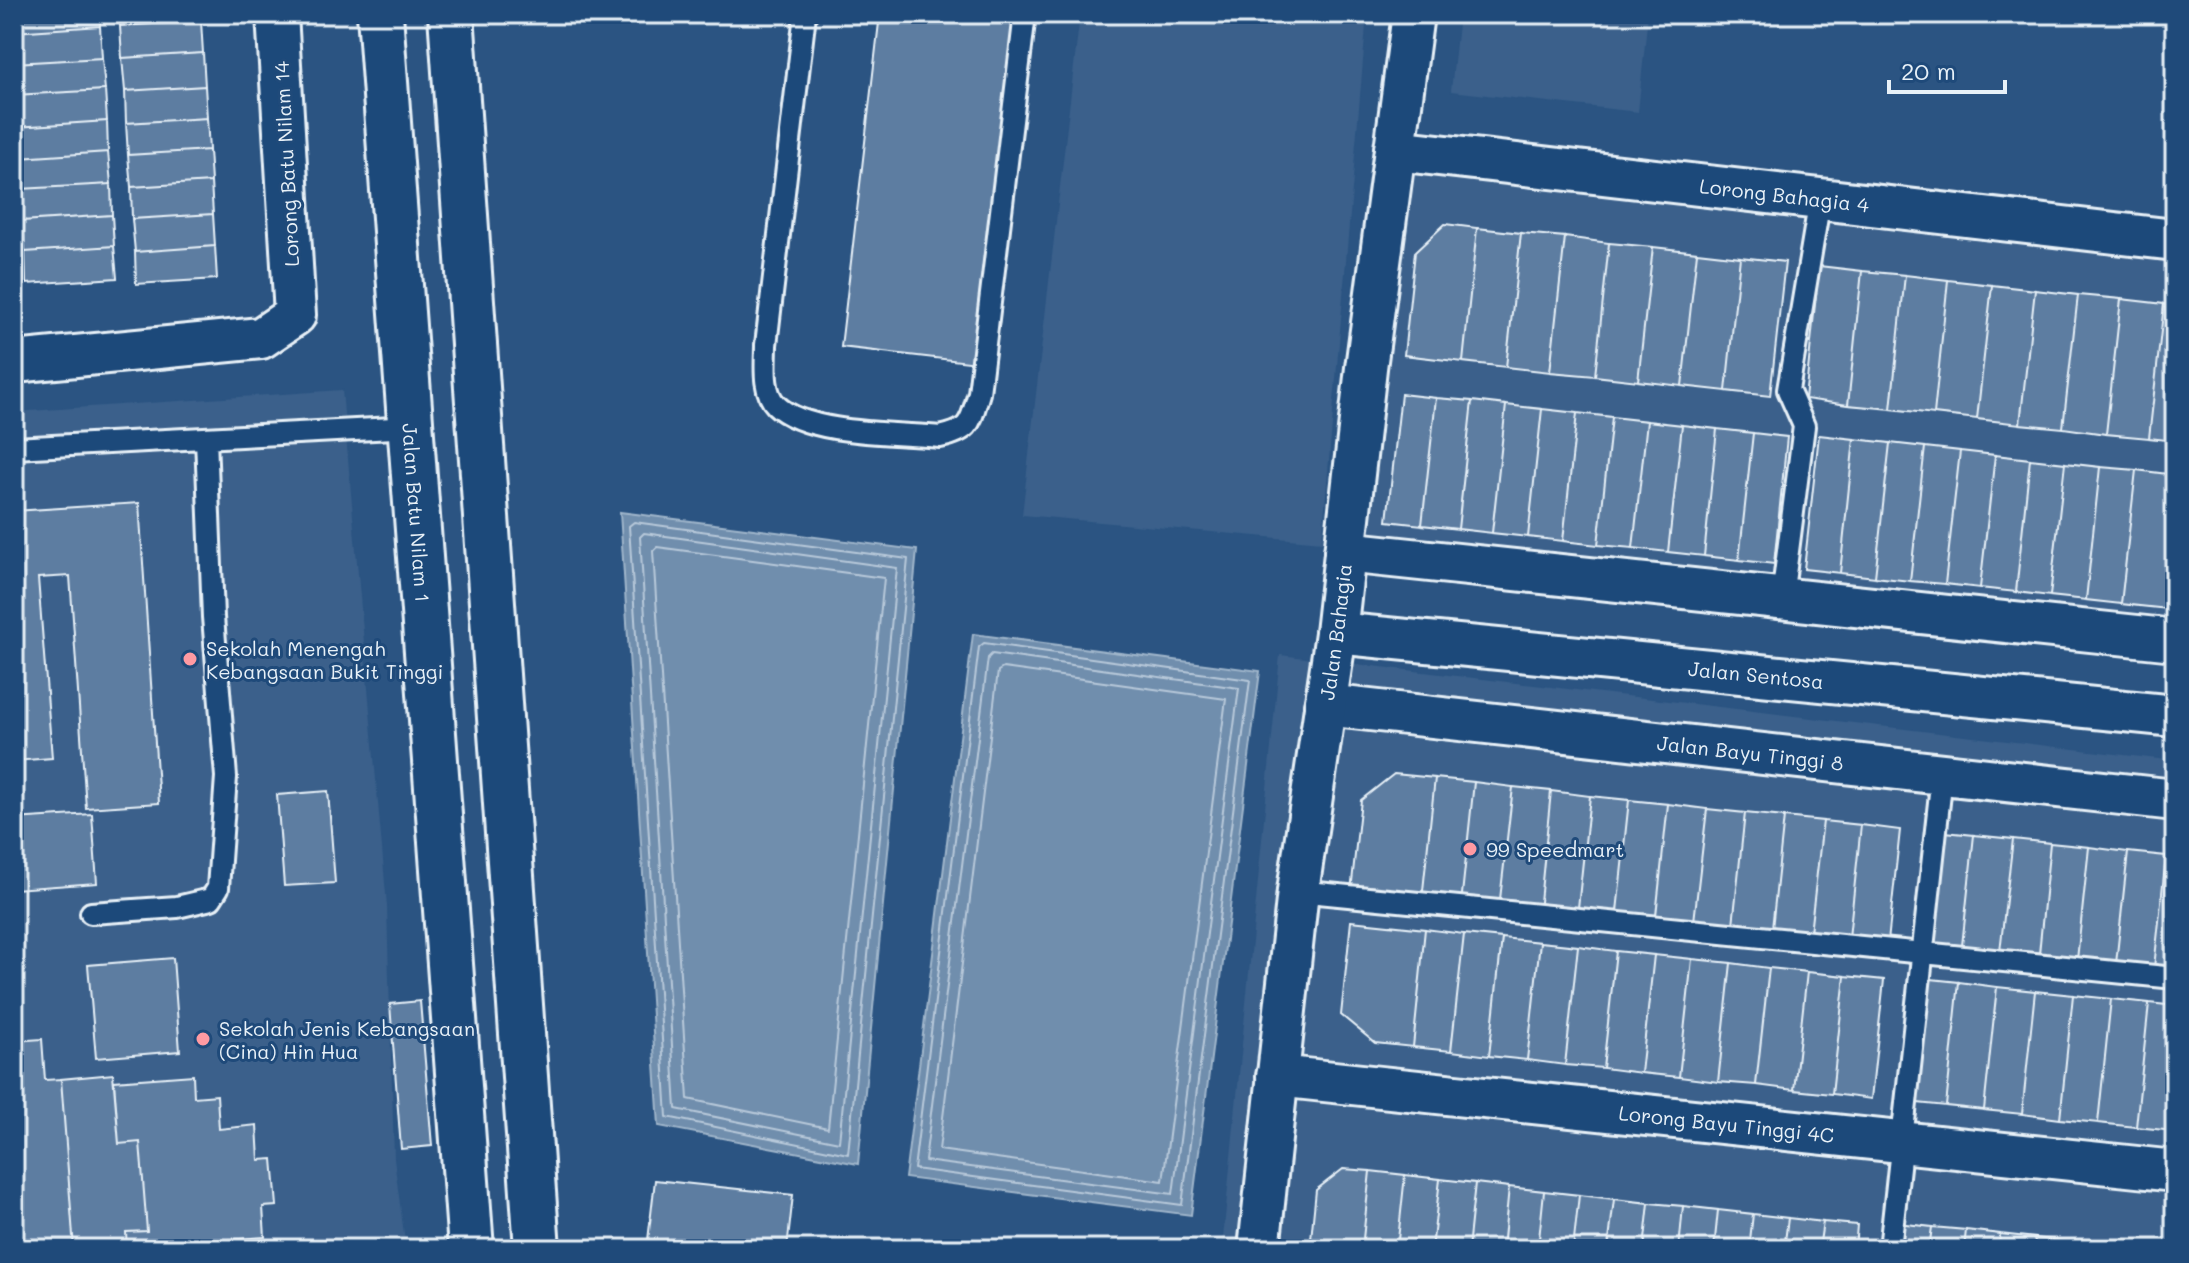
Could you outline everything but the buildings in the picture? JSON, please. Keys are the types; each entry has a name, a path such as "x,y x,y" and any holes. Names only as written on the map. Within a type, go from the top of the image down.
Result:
{"main road":[{"name":"Jalan Batu Nilam 1","path":"380,14 413,427 471,1249"},
{"path":"451,14 537,1249"}],"street":[{"name":"Lorong Batu Nilam 14","path":"14,362 261,338 295,315 277,14"},
{"name":"Jalan Bahagia","path":"1259,1249 1298,891 1336,633 1413,14"},
{"name":"Lorong Bahagia 4","path":"1395,150 2175,240"},
{"path":"1345,552 2175,640"},
{"name":"Jalan Sentosa","path":"1336,633 2175,716"},
{"name":"Jalan Bayu Tinggi 8","path":"1325,705 2175,800"},
{"name":"Lorong Bayu Tinggi 4C","path":"1277,1076 2175,1171"}],"lane":[{"path":"805,14 766,345 766,379 774,404 806,423 940,437 961,433 970,424 979,393 1025,14"},
{"path":"1782,598 1804,426 1788,390 1820,199"},
{"path":"14,448 413,427"},
{"path":"91,913 177,907 211,899 218,888 226,777 213,617 206,438"},
{"path":"1890,1249 1942,775"},
{"path":"1298,891 2175,978"}],"shaded area":[{"path":"1080,14 1367,14 1322,542 1022,515"},
{"path":"1459,14 1648,14 1638,112 1451,91"},
{"path":"1409,167 2175,256 2175,622 1365,537"},
{"path":"342,390 387,906 394,1159 406,1249 14,1249 14,412"},
{"path":"1280,655 2175,761 2175,1249 1222,1249"}],"water":[{"path":"620,512 917,550 858,1164 659,1126"},
{"path":"973,634 1260,671 1191,1215 905,1178"}],"place":[{"name":"Sekolah Menengah Kebangsaan Bukit Tinggi","path":"190,659"},
{"name":"99 Speedmart","path":"1470,849"},
{"name":"Sekolah Jenis Kebangsaan (Cina) Hin Hua","path":"203,1039"}]}
